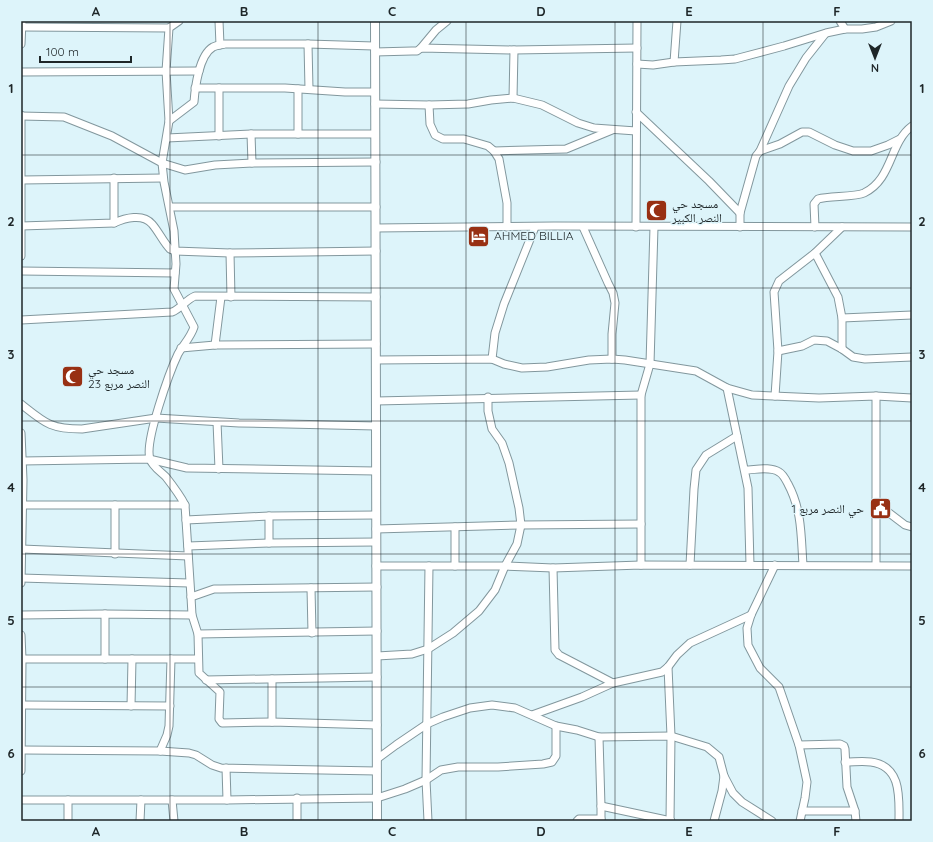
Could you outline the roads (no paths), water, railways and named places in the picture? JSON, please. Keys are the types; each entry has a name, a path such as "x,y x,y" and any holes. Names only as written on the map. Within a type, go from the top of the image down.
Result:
{"main road":[{"path":"375,21 377,821"}],"street":[{"path":"21,44 22,24 88,24 169,28 179,21"},
{"path":"219,21 220,45"},
{"path":"169,121 193,104 199,71 206,53 213,47 220,45 308,44 417,51 436,30 447,21"},
{"path":"636,227 637,21"},
{"path":"674,62 677,21"},
{"path":"840,21 845,29"},
{"path":"637,64 653,65 674,62 735,58 784,46 826,33 845,29 862,30 876,27 891,21"},
{"path":"169,28 166,71 169,121 162,163 163,178 174,231 174,289 194,327 181,348 169,378 149,442 149,459 166,477 185,505 192,615 198,634 199,673 220,692 220,719 222,723 272,722 377,725"},
{"path":"740,227 740,213 756,156 760,152 789,86 806,58 826,33"},
{"path":"308,44 309,89"},
{"path":"421,48 514,50 637,48"},
{"path":"513,98 514,50"},
{"path":"21,72 199,71"},
{"path":"195,88 309,89 345,92 375,92"},
{"path":"219,88 219,136"},
{"path":"298,89 298,134"},
{"path":"375,104 468,104 513,98 542,105 578,123 594,128 636,131"},
{"path":"429,105 430,124 435,134 443,139 464,140 488,146 494,151 499,159 506,197 507,227"},
{"path":"636,112 709,181 740,213"},
{"path":"21,256 21,116 64,118 112,136 162,163 185,170 215,165 252,163 376,162"},
{"path":"815,227 814,204 818,199 863,194 875,187 888,167 900,139 912,126"},
{"path":"494,151 566,149 612,130"},
{"path":"760,152 780,144 802,132 809,132 853,152 871,151 900,139"},
{"path":"167,138 251,134 375,134"},
{"path":"251,134 252,163"},
{"path":"114,178 114,223"},
{"path":"22,180 163,178"},
{"path":"170,207 376,207"},
{"path":"21,226 114,223 126,218 136,217 145,219 152,223 169,248 175,251 230,253 376,251"},
{"path":"492,358 495,334 504,304 535,227"},
{"path":"583,227 613,293 615,303 612,334 612,358"},
{"path":"641,565 641,395 650,364 654,227"},
{"path":"775,396 778,351 774,292 779,281 815,253 842,227"},
{"path":"376,228 912,227"},
{"path":"230,253 231,297"},
{"path":"815,253 838,297 842,318 842,349"},
{"path":"21,270 175,273"},
{"path":"21,320 172,312 194,297 376,297"},
{"path":"215,345 221,297"},
{"path":"842,318 912,315"},
{"path":"778,351 802,346 814,340 827,341 853,356 865,359 912,357"},
{"path":"181,348 215,345 376,344"},
{"path":"376,360 492,358 504,364 522,368 547,367 612,358 696,371 727,388 752,395 819,398 876,396 912,398"},
{"path":"727,388 748,488 750,565"},
{"path":"376,401 488,397 641,395"},
{"path":"876,396 876,566"},
{"path":"377,656 412,654 428,649 453,634 479,611 495,590 504,566 517,544 521,525 519,508 509,463 502,443 492,429 488,411 488,397"},
{"path":"21,404 43,422 50,425 71,429 82,429 156,418 217,422 376,426"},
{"path":"217,422 218,468"},
{"path":"21,434 21,583"},
{"path":"690,565 696,470 706,456 737,436"},
{"path":"22,461 149,459 187,468 376,471"},
{"path":"745,470 770,469 778,471 783,476 794,496 799,510 803,566"},
{"path":"876,503 905,525 912,527"},
{"path":"22,505 185,505"},
{"path":"115,505 115,554"},
{"path":"186,520 269,516 376,515"},
{"path":"269,516 269,542"},
{"path":"376,529 521,525 641,524"},
{"path":"455,527 455,566"},
{"path":"188,546 269,542 376,542"},
{"path":"22,549 188,556"},
{"path":"376,566 504,566 553,568 641,565 912,566"},
{"path":"775,565 751,614 747,628 748,645 760,668 779,687 799,745 807,782 800,821"},
{"path":"428,821 426,780 429,566"},
{"path":"553,568 555,650 559,655 613,683"},
{"path":"21,578 190,583"},
{"path":"191,598 214,589 377,587"},
{"path":"311,588 312,633"},
{"path":"21,616 106,614 192,615"},
{"path":"105,659 106,614"},
{"path":"532,715 582,697 613,683 662,672 690,643 751,614"},
{"path":"198,634 377,631"},
{"path":"21,635 21,771"},
{"path":"22,658 198,659"},
{"path":"131,706 132,659"},
{"path":"160,751 168,731 171,659"},
{"path":"601,806 670,821 671,736 668,667"},
{"path":"206,680 377,677"},
{"path":"272,679 272,722"},
{"path":"22,705 170,706"},
{"path":"376,759 427,724 443,717 470,708 492,705 516,708 556,726 577,730 599,737 671,736 707,747 719,757 724,776 733,793 742,802 772,821"},
{"path":"21,800 376,798 406,789 426,780 441,770 458,767 498,767 552,762 556,756 556,726"},
{"path":"577,821 579,819 601,820 599,737"},
{"path":"799,745 840,744 844,746 847,787 855,811 856,821"},
{"path":"22,750 160,751 193,754 212,765 226,768 377,771"},
{"path":"845,762 872,762 885,767 892,773 897,783 899,795 899,821"},
{"path":"226,768 227,800"},
{"path":"714,821 722,792 724,776"},
{"path":"296,798 297,821"},
{"path":"68,800 68,821"},
{"path":"140,821 141,800"},
{"path":"172,800 174,821"},
{"path":"802,811 855,811"}],"place":[{"name":"مسجد حي النصر الكبير","path":"656,211"},
{"name":"AHMED BILLIA","path":"478,236"},
{"name":"مسجد حي النصر مربع 23","path":"72,377"},
{"name":"حي النصر مربع 1","path":"880,509"}]}
